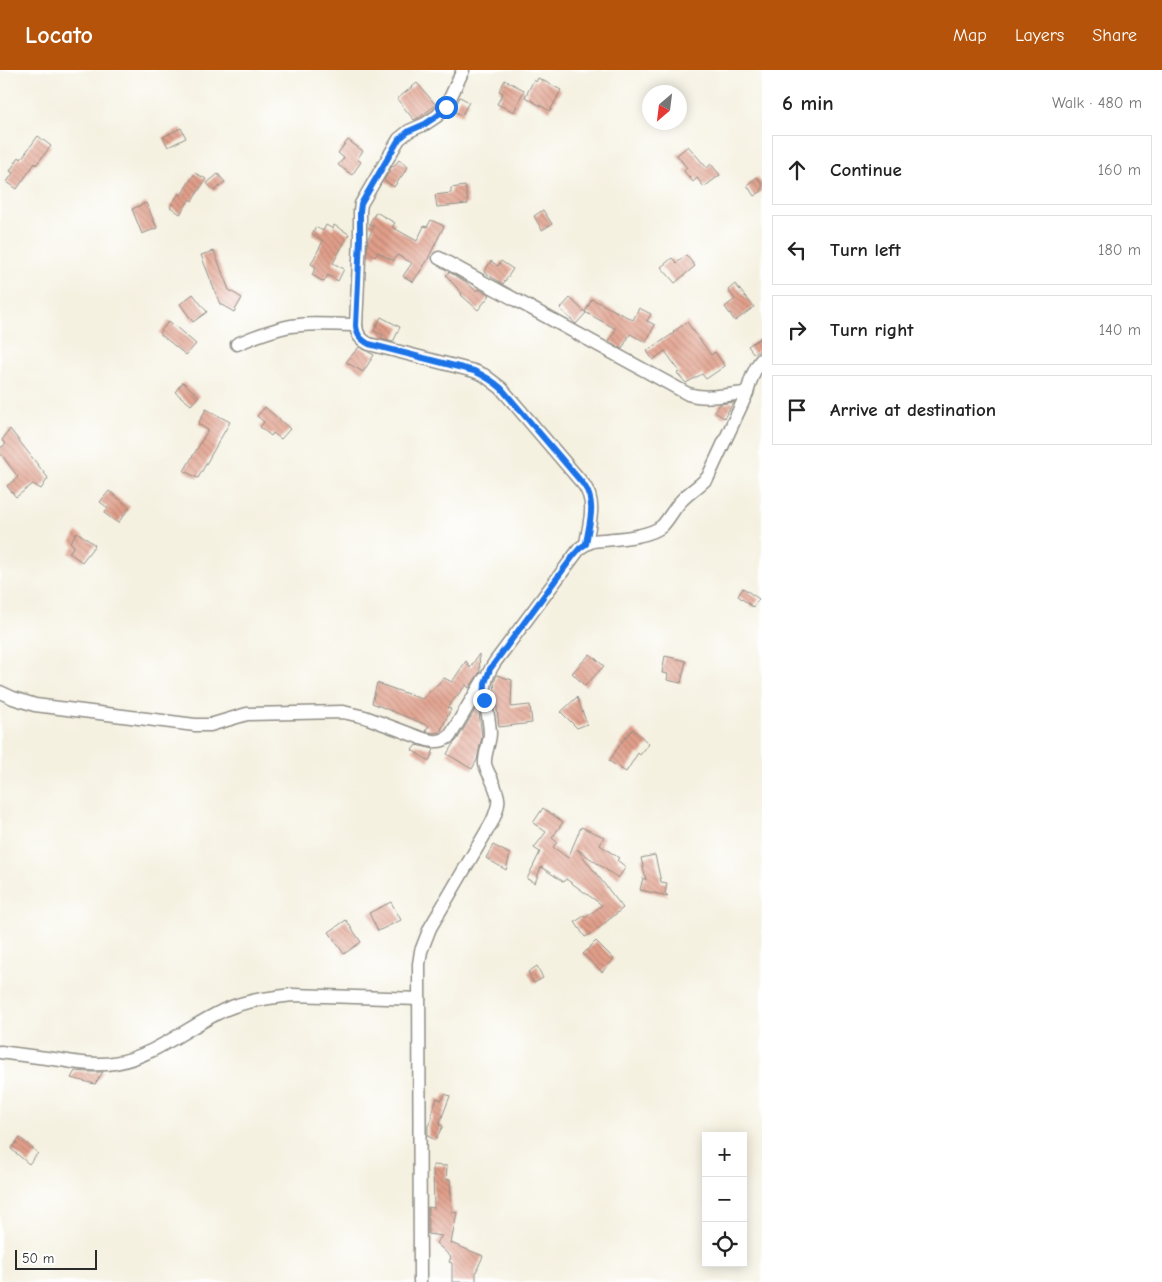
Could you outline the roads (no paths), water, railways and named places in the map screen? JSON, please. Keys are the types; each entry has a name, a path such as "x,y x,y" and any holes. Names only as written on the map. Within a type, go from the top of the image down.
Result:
{"street":[{"path":"463,70 442,112 399,139 361,204 357,332 360,338 369,344 474,371 484,375 501,388 589,493 592,500 592,508 586,544"},
{"path":"439,258 688,394 706,397 747,393"},
{"path":"237,344 252,337 286,327 314,324 356,326"},
{"path":"0,692 36,705 195,725 210,725 247,714 343,712 365,717 430,741 438,742 445,740 450,736 495,662 580,548 593,541 653,532 661,526 678,504 708,478 747,393 756,367 762,359"},
{"path":"420,1282 419,964 421,951 430,928 492,822 499,804 497,792 487,771 485,761 490,734 484,700 487,675"},
{"path":"0,1052 82,1063 115,1063 130,1059 164,1044 219,1012 241,1004 273,997 292,995 419,999"}]}
